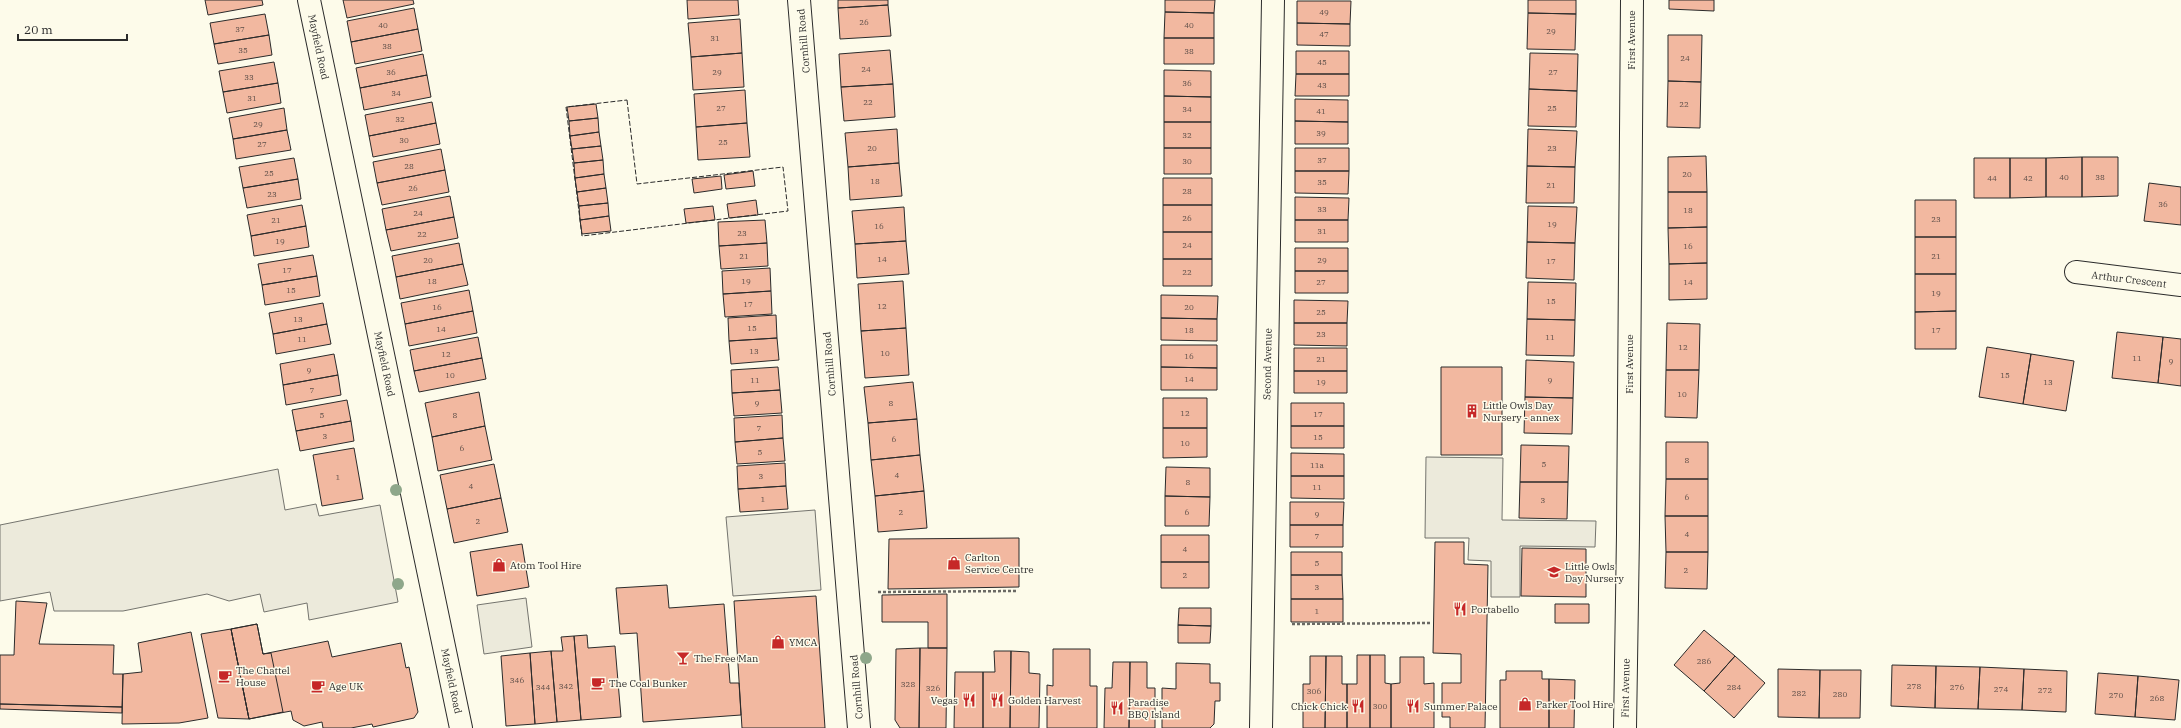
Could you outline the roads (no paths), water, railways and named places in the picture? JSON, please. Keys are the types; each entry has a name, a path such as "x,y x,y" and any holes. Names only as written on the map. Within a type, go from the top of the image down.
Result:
{"street":[{"name":"Mayfield Road","path":"309,0 461,728"},
{"name":"Cornhill Road","path":"800,0 859,728"},
{"name":"Second Avenue","path":"1261,728 1273,0"},
{"name":"First Avenue","path":"1625,728 1632,0"},
{"name":"Arthur Crescent","path":"2076,272 2181,285"}],"place":[{"name":"Little Owls Day Nursery - annex","path":"1472,411"},
{"name":"Carlton Service Centre","path":"954,563"},
{"name":"Atom Tool Hire","path":"499,565"},
{"name":"Little Owls Day Nursery","path":"1554,572"},
{"name":"Portabello","path":"1460,609"},
{"name":"YMCA","path":"778,642"},
{"name":"The Free Man","path":"683,658"},
{"name":"The Chattel House","path":"225,676"},
{"name":"The Coal Bunker","path":"598,683"},
{"name":"Age UK","path":"318,686"},
{"name":"Vegas","path":"969,700"},
{"name":"Golden Harvest","path":"997,700"},
{"name":"Parker Tool Hire","path":"1525,704"},
{"name":"Chick Chick","path":"1358,706"},
{"name":"Summer Palace","path":"1413,706"},
{"name":"Paradise BBQ Island","path":"1117,708"}]}
